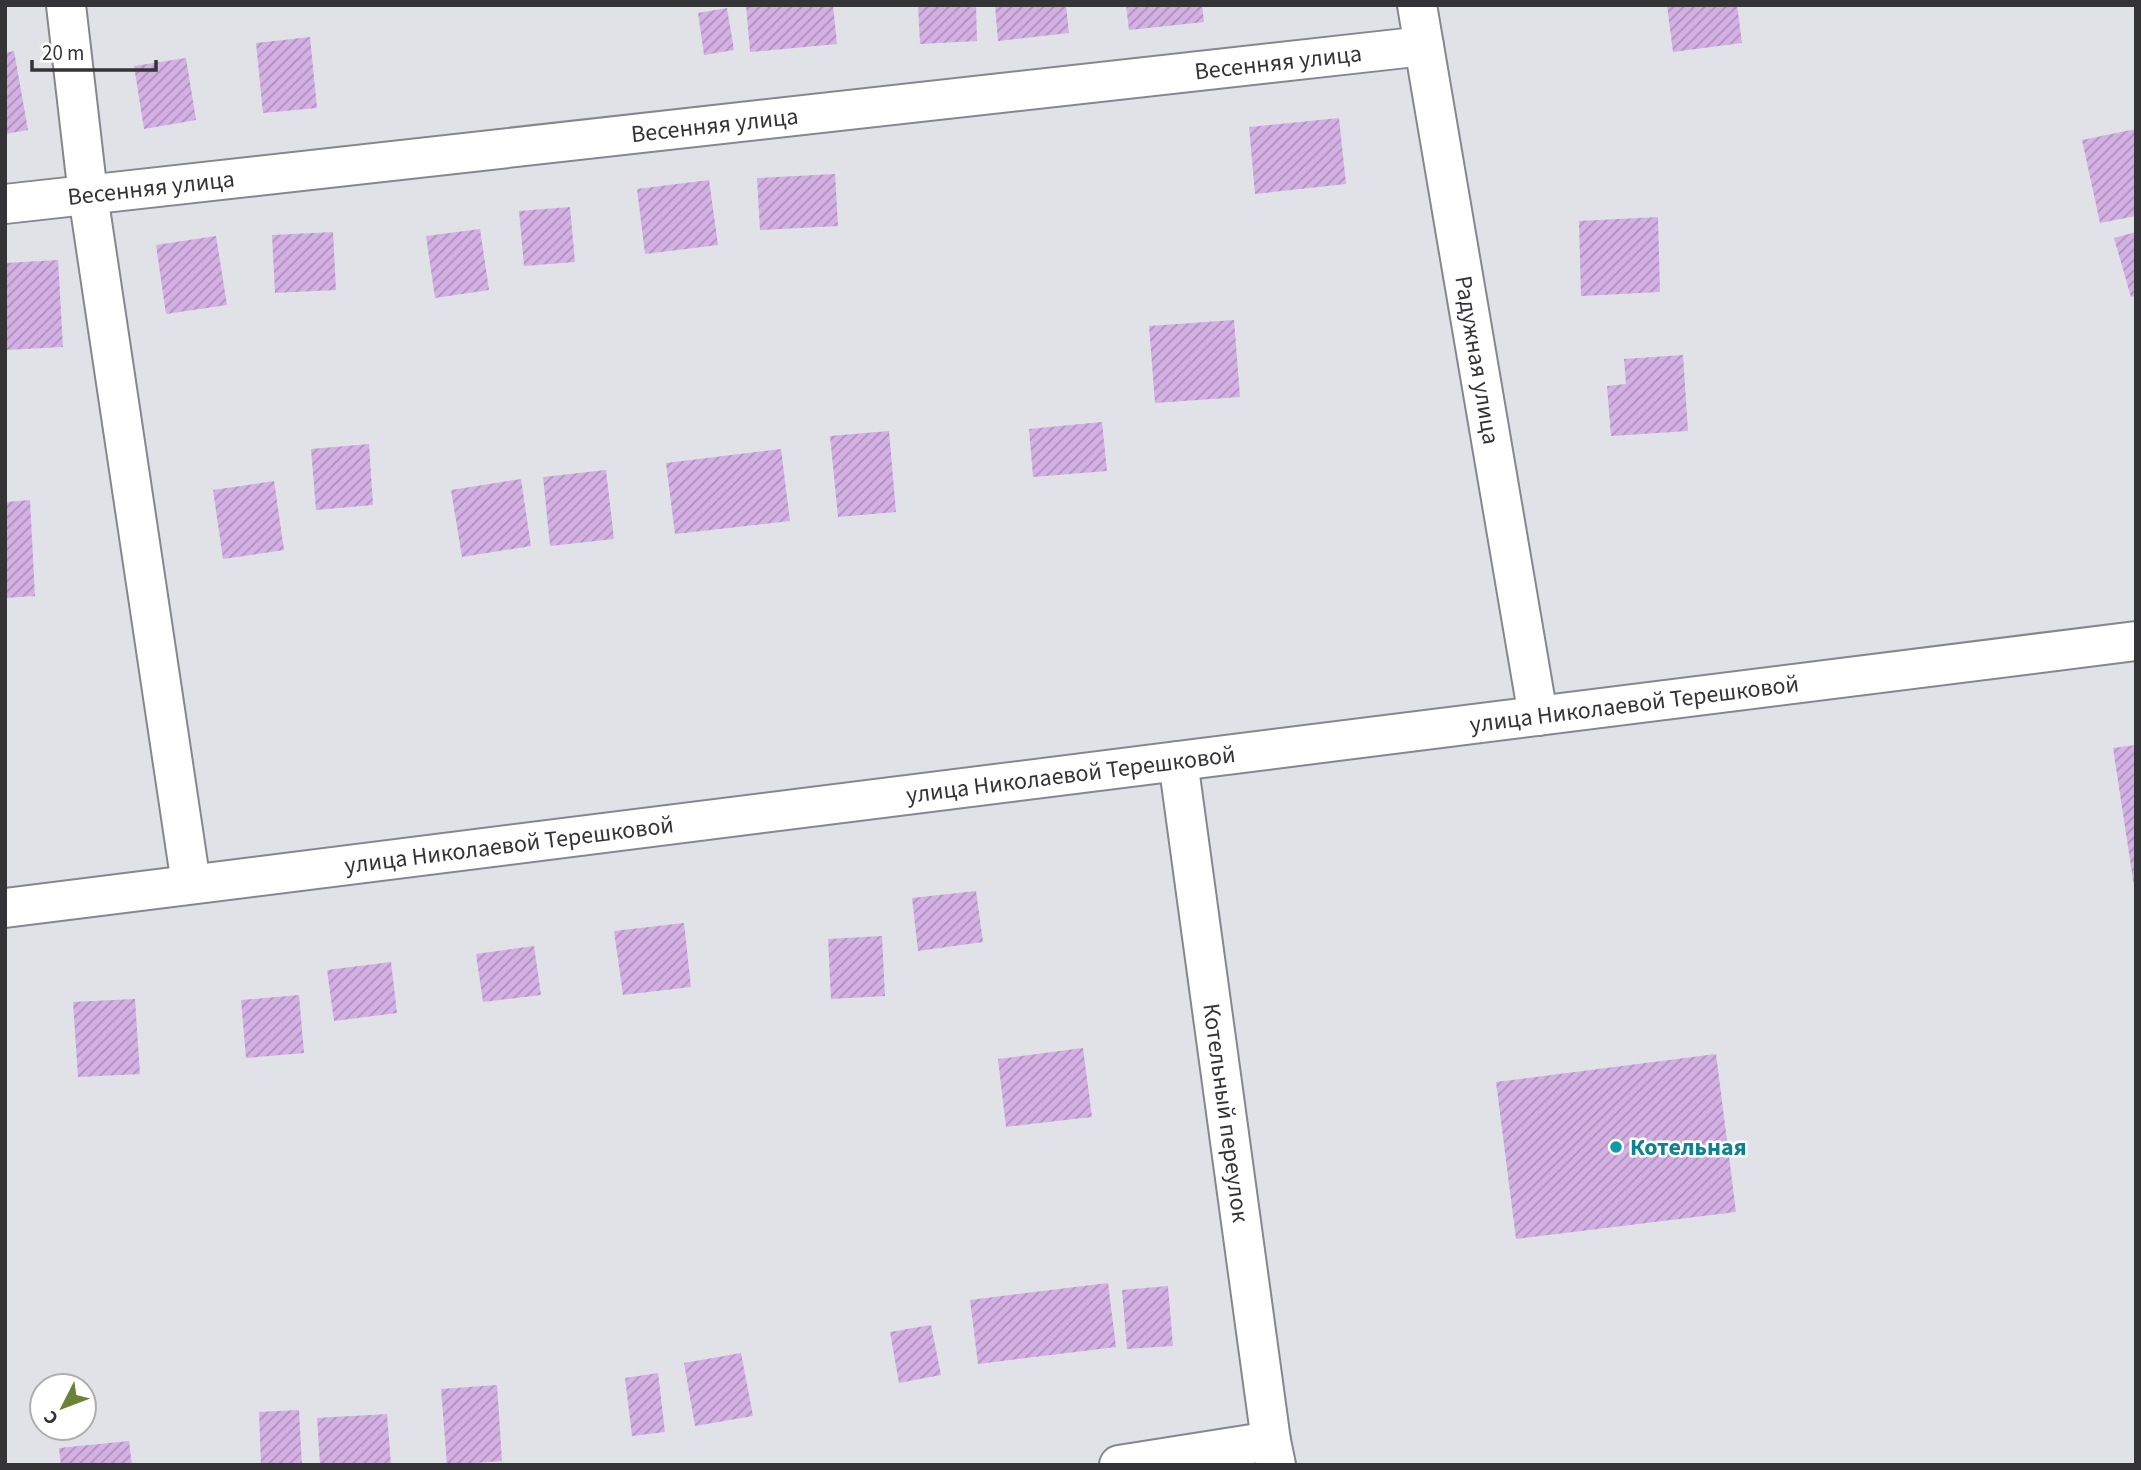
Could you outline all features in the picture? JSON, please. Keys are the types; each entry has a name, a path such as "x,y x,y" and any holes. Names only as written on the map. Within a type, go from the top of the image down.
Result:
{"street":[{"path":"66,5 88,195 191,884"},
{"name":"Радужная улица","path":"1417,5 1538,716"},
{"name":"Весенняя улица","path":"5,204 1424,46"},
{"name":"улица Николаевой Терешковой","path":"5,908 2136,641"},
{"name":"Котельный переулок","path":"1178,761 1273,1453"},
{"path":"1119,1465 1273,1453"}],"building":[{"path":"746,5 833,5 837,44 750,52"},
{"path":"918,5 976,5 977,41 920,44"},
{"path":"995,5 1066,5 1069,33 998,41"},
{"path":"1126,5 1202,5 1204,22 1129,30"},
{"path":"1667,5 1737,5 1742,43 1673,52"},
{"path":"727,8 734,50 704,55 698,13"},
{"path":"310,37 317,108 263,113 256,43"},
{"path":"14,51 28,130 5,134 5,53"},
{"path":"186,58 196,120 144,129 134,66"},
{"path":"1339,118 1346,184 1255,194 1249,127"},
{"path":"2136,129 2136,216 2100,223 2082,140"},
{"path":"835,174 838,226 760,230 757,178"},
{"path":"709,180 718,245 645,254 637,189"},
{"path":"570,207 575,262 524,266 519,211"},
{"path":"1658,217 1660,292 1581,296 1579,221"},
{"path":"480,229 489,290 435,298 426,236"},
{"path":"333,232 336,290 275,293 272,235"},
{"path":"2136,232 2136,296 2131,297 2114,238"},
{"path":"216,236 227,305 166,314 156,245"},
{"path":"58,260 63,347 5,350 5,263"},
{"path":"1234,320 1240,397 1155,403 1149,326"},
{"path":"1683,355 1688,431 1611,436 1607,386 1626,384 1624,359"},
{"path":"1102,422 1107,471 1033,477 1029,429"},
{"path":"889,431 896,512 838,517 830,436"},
{"path":"369,444 373,505 316,510 311,449"},
{"path":"781,449 790,521 675,534 666,463"},
{"path":"606,470 614,539 550,546 543,477"},
{"path":"521,479 531,546 462,557 451,490"},
{"path":"274,481 284,550 223,559 213,490"},
{"path":"30,500 35,596 5,598 5,502"},
{"path":"2136,745 2136,886 2134,886 2113,748"},
{"path":"976,891 983,942 918,951 912,898"},
{"path":"684,923 691,987 623,995 614,931"},
{"path":"882,936 885,996 831,999 828,939"},
{"path":"534,946 541,995 483,1002 476,954"},
{"path":"391,962 397,1013 334,1021 327,970"},
{"path":"299,995 304,1053 246,1058 241,1000"},
{"path":"135,999 140,1074 78,1077 73,1002"},
{"path":"1083,1048 1092,1117 1006,1127 998,1059"},
{"name":"Котельная","path":"1716,1054 1736,1212 1516,1239 1496,1082"},
{"path":"1108,1283 1116,1347 978,1364 970,1300"},
{"path":"1168,1286 1173,1346 1127,1349 1122,1290"},
{"path":"931,1325 941,1375 899,1383 890,1332"},
{"path":"741,1353 753,1416 695,1426 684,1363"},
{"path":"658,1373 665,1432 632,1436 625,1378"},
{"path":"497,1385 502,1461 447,1465 441,1389"},
{"path":"299,1410 302,1465 261,1465 259,1412"},
{"path":"387,1414 391,1465 320,1465 317,1418"},
{"path":"129,1441 132,1465 61,1465 59,1448"}],"place":[{"name":"Котельная","path":"1616,1147"}]}
